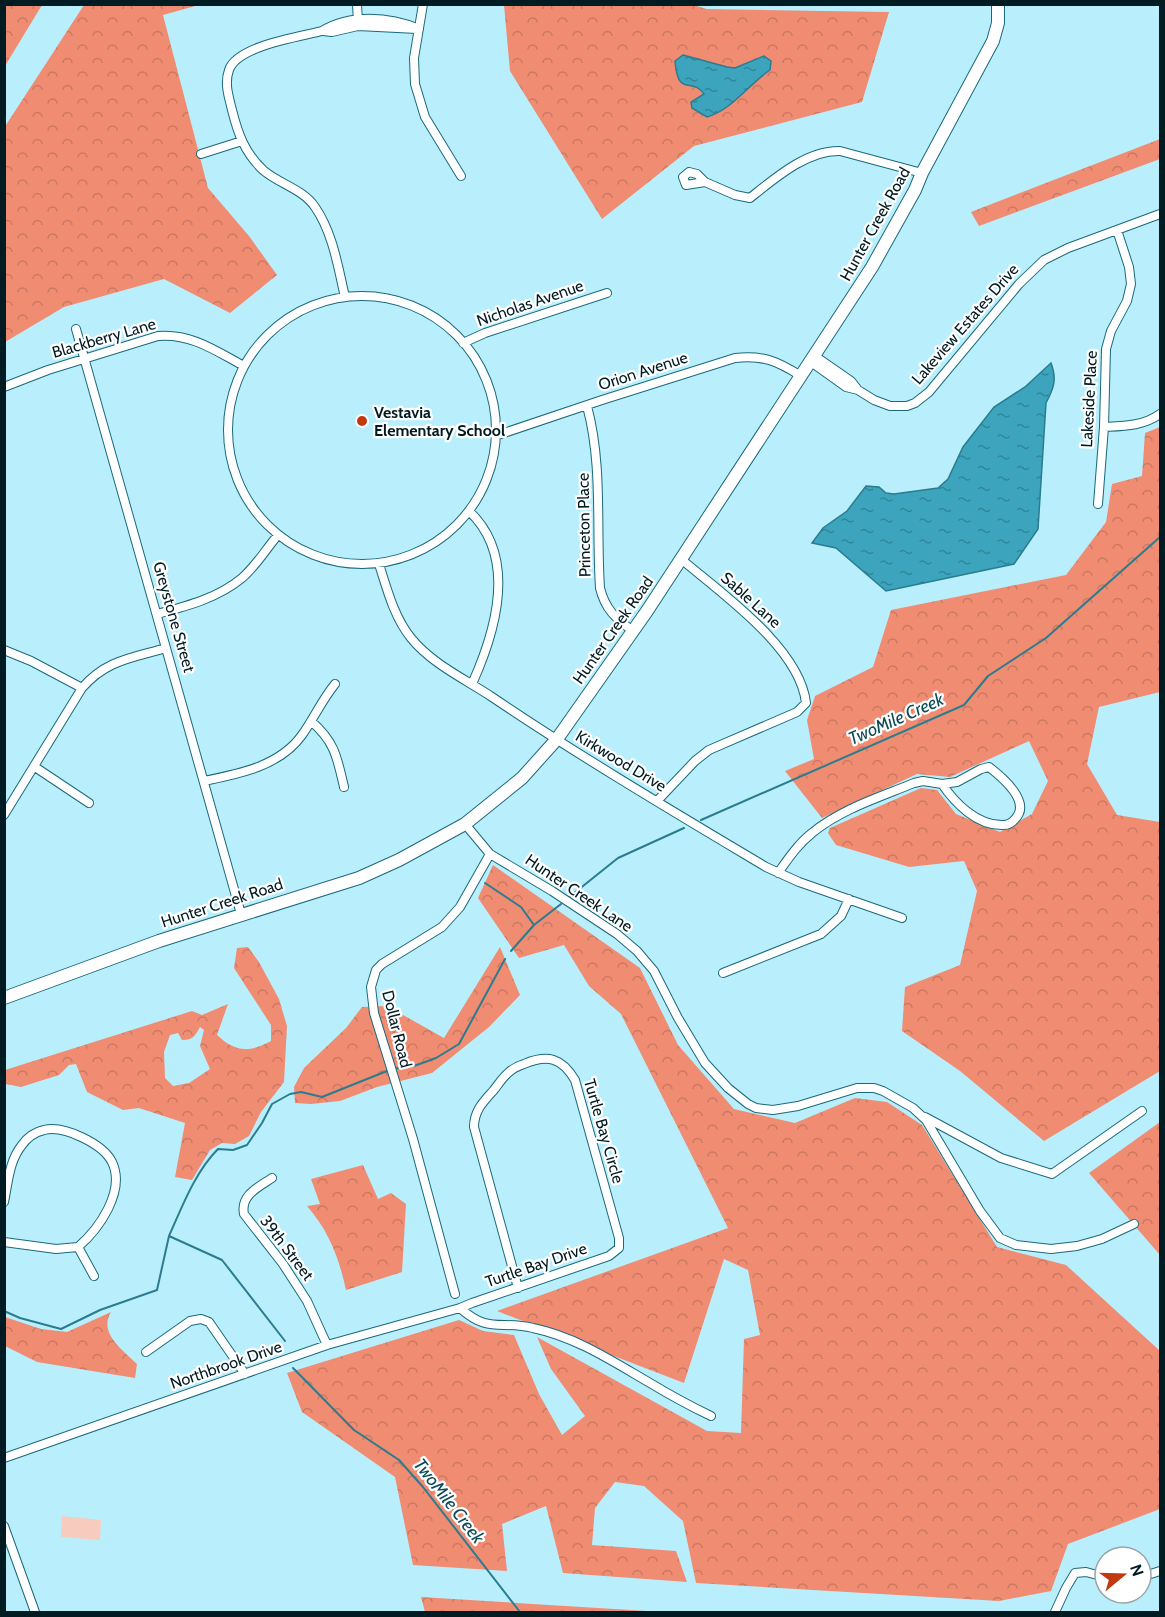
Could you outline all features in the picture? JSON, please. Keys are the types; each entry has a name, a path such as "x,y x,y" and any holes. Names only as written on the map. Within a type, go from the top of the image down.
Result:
{"main road":[{"name":"Hunter Creek Road","path":"4,998 128,952 241,914 360,878 407,856 465,824 522,778 556,740 633,631 872,267 993,41 998,23 998,4"}],"street":[{"path":"357,4 358,22"},
{"path":"423,4 414,58 415,84 419,101 433,132 461,176"},
{"path":"345,297 329,236 314,205 264,171 249,154 242,141 227,90 228,72 238,57 255,49 322,31 333,24 358,22 404,30 419,29"},
{"path":"201,154 242,141"},
{"path":"705,182 735,195 750,198 799,163 815,155 832,151 840,151 922,173"},
{"name":"Lakeview Estates Drive","path":"813,359 851,381 858,390 874,400 890,406 907,406 915,403 929,392 1037,265 1068,248 1161,214"},
{"name":"Lakeside Place","path":"1098,504 1108,340 1127,301 1131,284 1129,267 1117,230"},
{"name":"Nicholas Avenue","path":"463,343 485,333 607,293"},
{"path":"345,297 378,297 410,305 439,321 463,343 479,367 490,394 495,422 494,452 488,476 469,511 446,534 420,552 379,564 348,564 318,557 290,544 259,516 244,494 230,456 229,410 234,390 244,366 258,345 286,319 315,304 345,297"},
{"name":"Greystone Street","path":"76,329 241,914"},
{"name":"Blackberry Lane","path":"4,387 158,336 175,335 192,339 244,366"},
{"name":"Orion Avenue","path":"495,436 735,358 770,359 801,376"},
{"name":"Princeton Place","path":"587,406 598,465 600,588 615,618 633,631"},
{"path":"1104,427 1135,425 1161,414"},
{"path":"469,511 480,522 489,537 498,562 491,632 484,658 472,684"},
{"path":"157,615 188,606 228,588 254,565 278,535"},
{"name":"Sable Lane","path":"658,800 695,761 709,750 797,712 806,703 805,690 801,682 783,653 766,632 681,559"},
{"name":"Kirkwood Drive","path":"379,564 393,606 410,637 435,661 556,740 778,873 902,918"},
{"path":"4,815 91,677 110,665 166,648"},
{"path":"4,650 31,661 82,688"},
{"path":"204,781 242,772 274,760 295,744 324,697 335,684"},
{"path":"311,721 325,733 334,748 344,787"},
{"path":"35,767 88,804"},
{"path":"778,873 811,833 833,819 914,783 957,782 989,767 1019,799 1021,807 1018,816 1012,822 1004,825 987,822 957,804 942,784"},
{"path":"465,824 490,854"},
{"name":"Hunter Creek Lane","path":"490,854 561,897 617,934 637,951 654,971 705,1063 728,1088 748,1104 764,1110 790,1108 848,1090 866,1087 883,1091 913,1108 926,1120 980,1211 1000,1238 1008,1243 1042,1249 1077,1246 1102,1239 1134,1224"},
{"name":"Dollar Road","path":"455,1294 413,1139 377,1024 371,987 375,973 382,964 442,927 460,907 490,854"},
{"path":"723,973 821,934 841,916 849,899"},
{"name":"Turtle Bay Circle","path":"518,1288 474,1127 474,1118 480,1106 508,1073 531,1061 551,1059 561,1063 575,1080 619,1238 619,1248"},
{"name":"Hunter Creek Lane","path":"920,1114 1001,1158 1052,1174 1142,1111"},
{"path":"4,1202 14,1158 29,1137 37,1132 62,1130 87,1140 108,1156 112,1163 115,1180 112,1197 102,1221 92,1235 78,1247 56,1249 4,1242"},
{"name":"39th Street","path":"272,1178 246,1197 243,1205 244,1214 283,1264 307,1301 327,1345"},
{"path":"78,1247 94,1276"},
{"name":"Turtle Bay Drive","path":"460,1308 609,1256 619,1248"},
{"path":"460,1308 480,1323 532,1327 566,1337 590,1348 665,1393 711,1416"},
{"name":"Northbrook Drive","path":"4,1458 327,1345 460,1308"},
{"path":"146,1352 190,1321 201,1319 209,1322 245,1374"},
{"path":"4,1526 35,1612"},
{"path":"1055,1612 1075,1573 1093,1573"}],"shaded area":[{"path":"62,1516 101,1520 100,1540 61,1537"}],"green space":[{"path":"690,4 707,9 889,12 862,102 694,146 602,219 510,71 504,5"},
{"path":"4,5 42,5 5,66"},
{"path":"84,5 199,5 163,15 208,188 249,236 277,275 230,313 164,279 64,307 5,342 4,128"},
{"path":"1160,139 1160,159 979,226 971,212"},
{"path":"1160,427 1160,692 1099,707 1087,764 1117,815 1160,822 1160,1071 1044,1141 960,1071 902,1031 905,987 960,965 977,891 964,861 909,867 836,845 828,833 830,828 921,788 937,790 956,814 1000,832 1032,814 1048,781 1029,741 950,777 917,774 822,818 785,771 814,759 807,720 815,696 873,667 891,610 1066,575 1106,522 1112,484 1142,476 1145,433"},
{"path":"493,865 640,968 678,1045 734,1109 795,1123 855,1098 887,1102 922,1125 997,1247 1066,1265 1160,1351 1160,1509 1068,1544 1051,1591 999,1601 696,1583 683,1521 644,1486 615,1482 595,1508 592,1545 676,1551 687,1582 563,1573 546,1506 502,1524 507,1571 413,1565 395,1477 302,1412 287,1373 459,1320 483,1331 514,1335 539,1394 562,1435 585,1416 551,1369 537,1337 707,1431 741,1433 744,1339 760,1335 748,1270 724,1259 684,1383 497,1311 728,1228 621,1014 589,986 564,945 519,958 478,898"},
{"path":"248,947 279,999 287,1026 284,1082 261,1112 249,1136 235,1144 222,1143 210,1150 192,1180 175,1177 185,1123 139,1108 123,1110 87,1092 76,1064 69,1065 59,1075 21,1087 6,1084 5,1070 192,1011 202,1015 228,1004 217,1035 230,1045 242,1049 256,1048 271,1041 271,1025 234,968 237,948","holes":["200,1027 204,1030 200,1046 210,1069 189,1083 173,1086 165,1078 164,1052 170,1035 178,1033 182,1040 186,1040 193,1037"]},
{"path":"500,947 520,995 489,1027 432,1073 377,1087 340,1101 295,1103 294,1087 304,1068 346,1028 362,1007 387,1006 444,1038"},
{"path":"1160,1122 1160,1255 1089,1173"},
{"path":"363,1165 378,1199 391,1193 406,1204 402,1272 346,1290 332,1245 315,1215 307,1206 320,1204 311,1179"},
{"path":"111,1312 108,1320 110,1334 119,1347 137,1364 135,1378 37,1362 5,1346 5,1317 41,1329 67,1332"},
{"path":"421,1597 647,1611 648,1612 425,1612"}],"water":[{"path":"683,55 735,68 764,56 771,61 770,70 724,109 707,117 692,108 691,102 704,94 699,89 679,80 675,61"},
{"path":"1051,363 1054,379 1053,388 1046,403 1038,529 1014,564 886,591 836,548 812,543 823,528 847,511 866,486 879,487 886,493 894,494 938,488 948,479 963,447 994,407 1025,387"}],"waterway":[{"name":"TwoMile Creek","path":"701,820 964,705 988,676 1046,638 1160,537"},
{"name":"TwoMile Creek","path":"568,898 618,858 684,828"},
{"path":"485,883 521,907 534,925"},
{"name":"TwoMile Creek","path":"511,951 534,925 561,904"},
{"name":"TwoMile Creek","path":"393,1069 414,1066 436,1058 459,1044 505,959"},
{"path":"169,1236 202,1168 218,1149 233,1150 247,1145 272,1104 290,1094 301,1092 322,1097 387,1071"},
{"path":"4,1311 20,1318 61,1329 100,1310 157,1290 169,1236 222,1260 285,1341"},
{"name":"TwoMile Creek","path":"293,1368 354,1430 399,1460 423,1487 520,1612"}],"place":[{"name":"Vestavia Elementary School","path":"362,421"}]}
